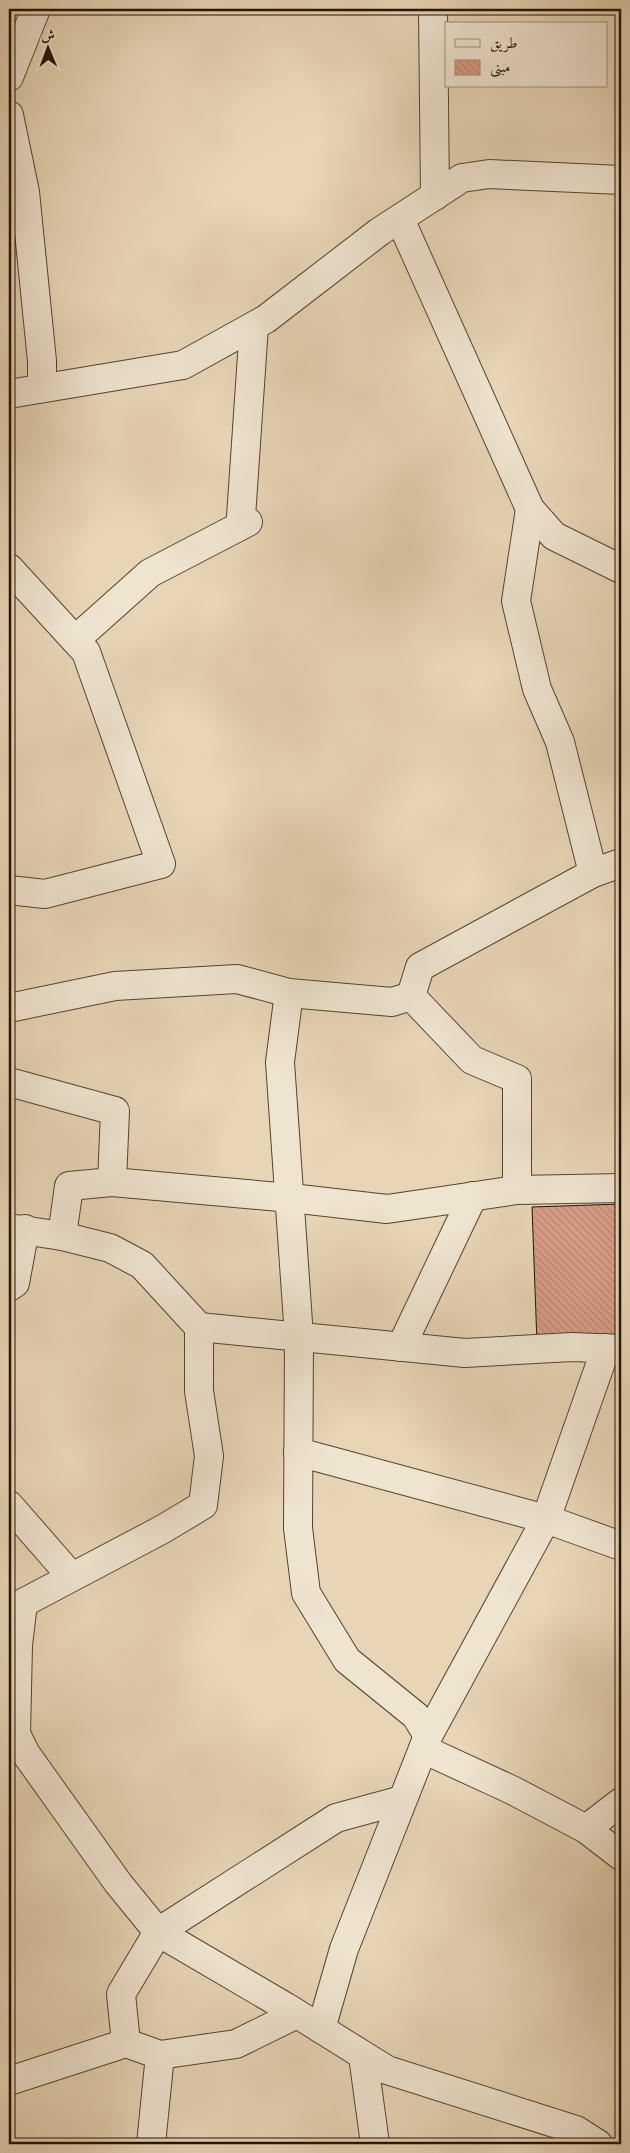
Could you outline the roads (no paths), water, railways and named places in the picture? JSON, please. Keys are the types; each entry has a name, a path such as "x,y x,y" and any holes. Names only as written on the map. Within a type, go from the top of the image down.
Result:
{"street":[{"path":"9,77 36,9"},
{"path":"433,9 435,196"},
{"path":"9,115 25,192 42,361 42,388"},
{"path":"9,394 183,365 254,326 400,218 462,178 489,174 621,180"},
{"path":"400,218 530,509 554,536 621,569"},
{"path":"75,640 150,573 248,522 241,517 254,326"},
{"path":"530,509 516,600 537,689 560,742 593,873"},
{"path":"9,890 45,894 161,864 86,652 12,576"},
{"path":"411,996 420,967 593,873 621,864"},
{"path":"9,1008 115,986 237,979 289,992 392,1002 411,996"},
{"path":"289,992 280,1062 291,1198 299,1337 298,1528 306,1593 346,1660 416,1716 425,1742 586,1829 621,1856"},
{"path":"411,996 472,1060 517,1079 517,1190"},
{"path":"9,1082 115,1110 112,1182"},
{"path":"62,1236 69,1186 112,1182 291,1198 387,1209 517,1190 621,1188"},
{"path":"401,1347 473,1196"},
{"path":"9,1287 15,1282 17,1228 62,1236 110,1248 142,1265 199,1328 200,1391 208,1456 204,1505 163,1529 23,1602 12,1735 118,1883 158,1932 297,2014 387,2070 576,2130 598,2144"},
{"path":"199,1328 465,1353 572,1347 614,1348 546,1519 425,1742 344,1948 321,2030"},
{"path":"298,1452 546,1519 621,1546"},
{"path":"9,1505 71,1576"},
{"path":"126,2042 120,1994 158,1932 336,1818 402,1800"},
{"path":"586,1829 621,1802"},
{"path":"9,2081 126,2042 160,2055 236,2044 297,2014"},
{"path":"151,2144 160,2055"},
{"path":"363,2056 375,2144"}]}
